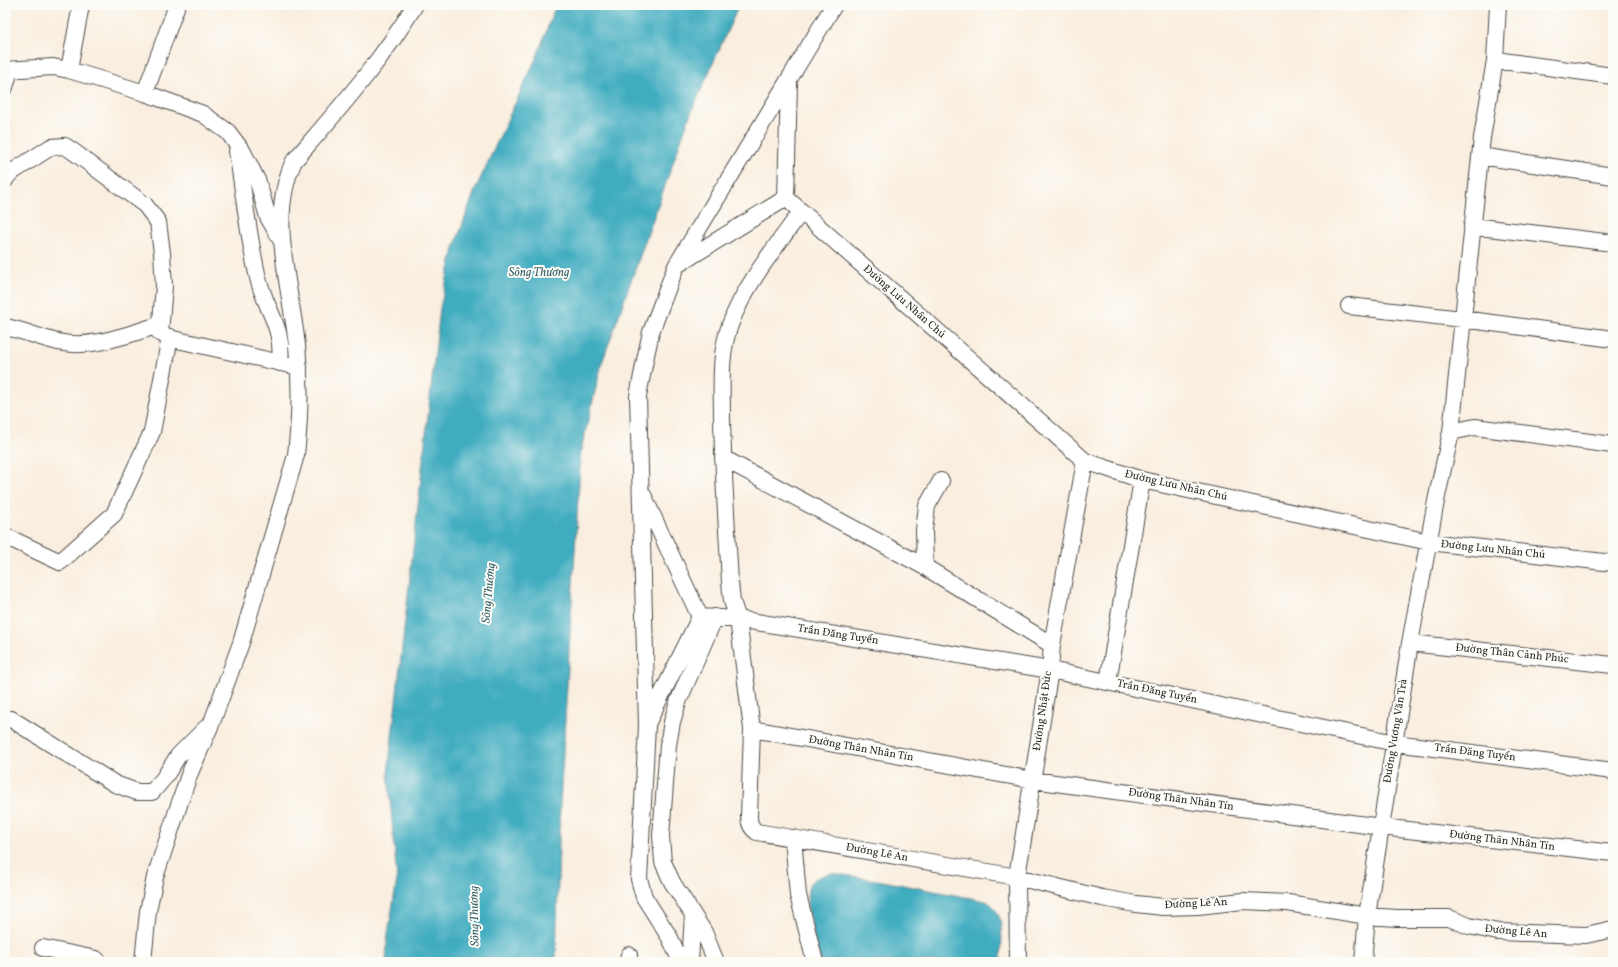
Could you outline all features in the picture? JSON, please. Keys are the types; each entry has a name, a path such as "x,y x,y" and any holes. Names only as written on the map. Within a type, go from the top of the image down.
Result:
{"street":[{"path":"69,70 82,5"},
{"path":"145,93 177,5"},
{"path":"143,962 148,911 155,877 190,776 212,722 241,643 296,455 300,426 299,367 283,244 282,220 283,196 287,177 294,161 372,68 396,37 415,5"},
{"path":"681,962 670,938 644,897 639,879 647,726 638,396 651,332 676,266 789,82 834,5"},
{"name":"Đường Vương Văn Trà","path":"1363,962 1367,916 1410,643 1436,501 1451,432 1480,156 1495,60 1498,5"},
{"path":"1495,60 1613,76"},
{"path":"5,87 7,70 53,67 69,70 145,93 203,114 218,123 243,152 258,182 268,217 283,244"},
{"path":"676,266 786,198 789,82"},
{"path":"236,143 245,210 261,290 280,338 280,363"},
{"path":"5,180 9,174 51,147 65,146 145,205 158,222 164,286 160,333 170,338 299,367"},
{"path":"1480,156 1613,176"},
{"name":"Đường Lưu Nhân Chú","path":"786,198 1085,461 1142,480 1429,542 1613,563"},
{"path":"752,729 738,619 732,601 730,582 723,458 722,367 730,325 738,307 763,266 801,212"},
{"path":"1472,226 1613,243"},
{"path":"1349,306 1462,318 1613,339"},
{"path":"5,327 59,342 79,344 98,343 160,325"},
{"path":"5,536 60,562 114,514 152,432 170,338"},
{"path":"1451,432 1475,427 1613,445"},
{"path":"723,458 924,567 1052,645"},
{"name":"Đường Nhật Đức","path":"1018,962 1017,877 1050,670 1052,645 1085,461"},
{"path":"1108,682 1142,480"},
{"path":"924,567 924,530 927,506 941,481"},
{"path":"640,489 708,617 672,722 668,745 661,836 664,862 672,882 704,932 716,962"},
{"path":"647,726 708,617"},
{"name":"Trần Đăng Tuyển","path":"708,617 738,619 1050,670 1395,743 1613,771"},
{"name":"Đường Thân Cảnh Phúc","path":"1410,643 1613,665"},
{"path":"10,719 114,784 137,792 152,792 164,778 178,756 212,722"},
{"name":"Đường Thân Nhân Tín","path":"752,729 1033,780 1381,827 1613,853"},
{"name":"Đường Lê An","path":"752,729 749,822 753,829 757,832 1017,877 1102,898 1150,905 1198,906 1243,901 1281,902 1367,916 1398,918 1449,918 1474,928 1513,933 1586,935 1613,929"},
{"path":"793,838 798,895 815,962"},
{"path":"690,962 693,915"},
{"path":"44,948 96,959 100,962"}],"water":[{"name":"Sông Thương","path":"556,5 739,5 690,115 602,363 581,450 560,805 556,962 386,962 387,939 397,880 388,773 440,308 454,248 475,190 537,56"},
{"path":"832,873 986,901 993,906 1000,919 1002,937 1001,962 821,962 810,921 807,898 808,889 813,880"}]}
